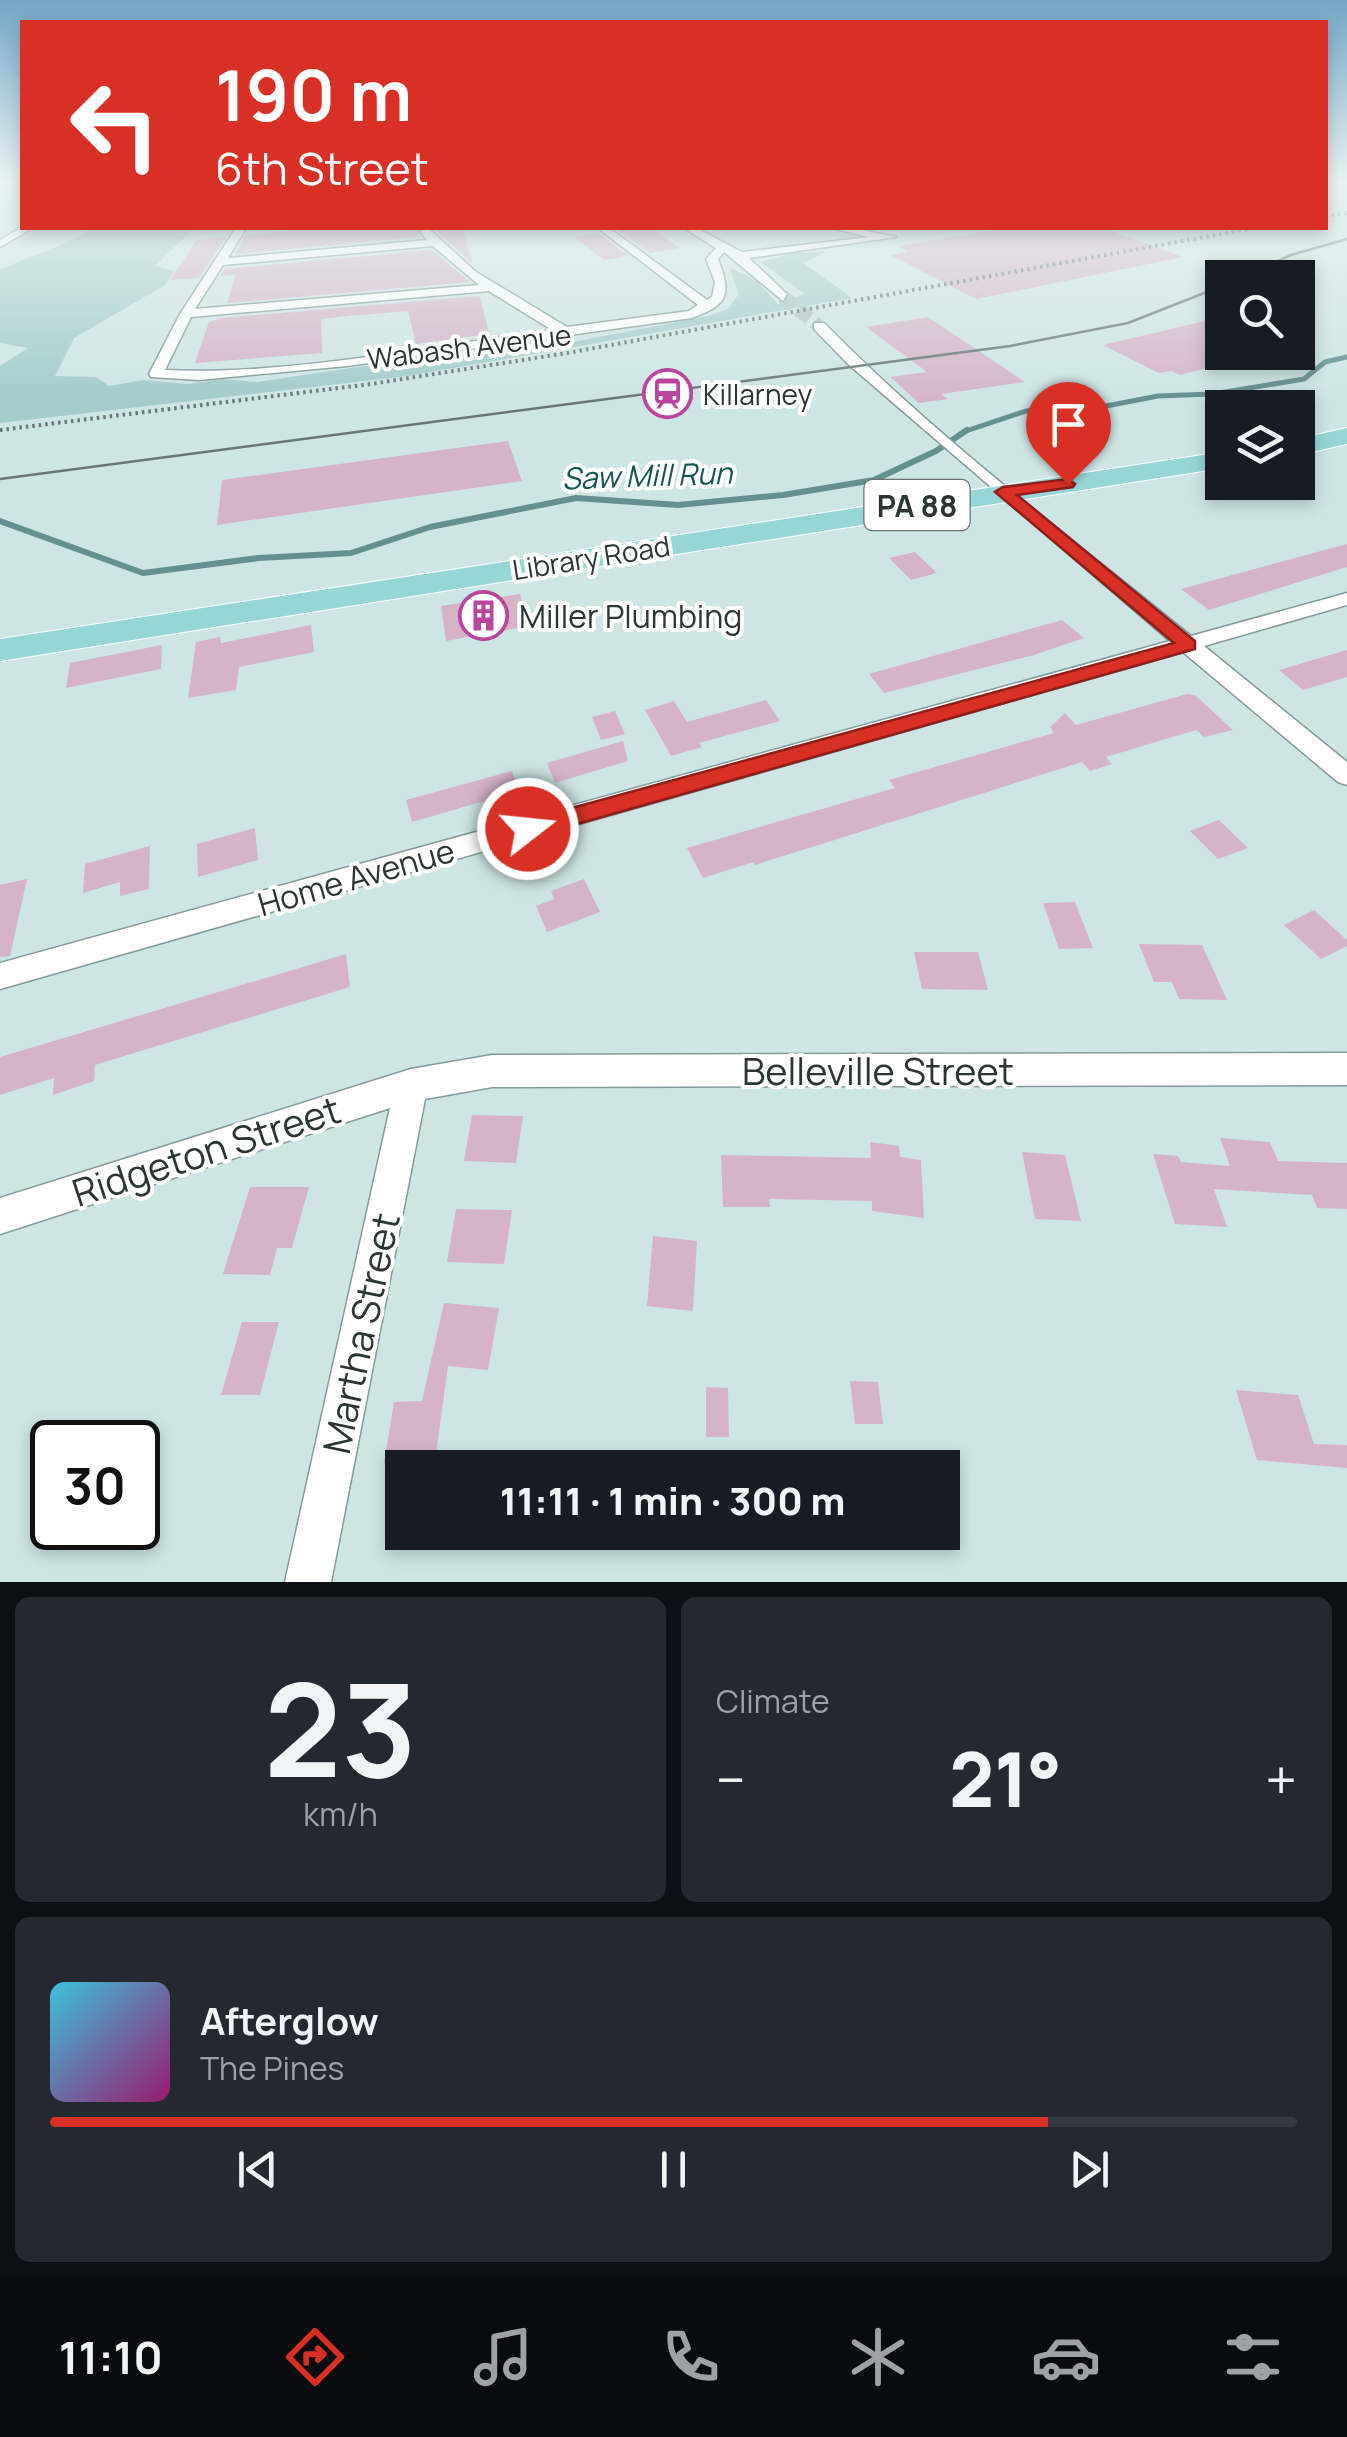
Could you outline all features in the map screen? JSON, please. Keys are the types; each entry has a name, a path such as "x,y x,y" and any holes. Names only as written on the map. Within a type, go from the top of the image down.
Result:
{"main road":[{"path":"1315,431 1347,424"},
{"path":"1315,443 1347,436"},
{"name":"Library Road","path":"1003,492 1088,469 1205,451"},
{"name":"Library Road","path":"0,650 1205,462"}],"street":[{"path":"186,314 224,254"},
{"path":"218,262 311,254"},
{"path":"448,254 492,287 566,333"},
{"path":"638,254 710,308 722,291 712,259 717,254"},
{"path":"736,254 784,298"},
{"path":"740,256 757,254"},
{"path":"186,314 492,287"},
{"name":"Wabash Avenue","path":"186,314 156,374 199,376 347,362 649,322 710,308"},
{"path":"819,326 1003,492 1347,776"},
{"name":"Home Avenue","path":"0,976 1347,599"},
{"name":"Belleville Street","path":"411,1085 492,1070 1347,1069"},
{"name":"Ridgeton Street","path":"0,1216 411,1085"},
{"name":"Martha Street","path":"308,1582 411,1085"}],"shaded area":[{"path":"40,254 167,254 155,266 174,271 165,285 74,338 55,376 96,377 109,386 144,380 188,384 222,379 257,382 405,360 421,364 489,352 530,350 709,316 728,309 739,294 729,267 757,281 778,304 805,294 761,262 789,254 822,254 803,263 852,298 408,376 0,423 0,366 28,348 0,343 0,270"}],"building":[{"path":"188,254 215,254 199,278 170,280"},
{"path":"390,254 437,254 470,282 227,303 236,275 220,276 225,269"},
{"path":"596,254 629,256 604,260"},
{"path":"1174,254 1183,257 976,299 890,255"},
{"path":"480,296 489,334 416,344 408,311 348,316 321,319 322,353 195,363 209,322 221,318"},
{"path":"928,317 1025,382 941,394 948,399 919,403 890,377 927,372 866,327"},
{"path":"1205,321 1205,368 1180,375 1171,371 1159,373 1103,345"},
{"path":"508,441 522,481 217,525 222,480"},
{"path":"1347,544 1347,567 1209,610 1181,589"},
{"path":"915,552 937,573 911,580 889,558"},
{"name":"Miller Plumbing","path":"520,594 529,626 446,641 441,606"},
{"path":"1062,620 1084,638 1034,655 884,693 869,674"},
{"path":"311,625 314,652 239,667 236,690 188,698 196,642 220,637 221,643"},
{"path":"162,645 161,669 66,688 70,663"},
{"path":"1347,650 1347,677 1303,690 1279,670"},
{"path":"1195,695 1233,730 1204,737 1196,730 1106,757 1112,764 1090,771 1082,762 703,878 687,848 895,788 889,780 1054,733 1050,727 1065,713 1076,725"},
{"path":"766,700 780,721 699,743 702,747 671,756 645,710 674,701 687,722"},
{"path":"615,711 625,734 601,740 592,717"},
{"path":"623,741 628,761 555,783 547,763"},
{"path":"512,771 519,791 412,822 406,800"},
{"path":"1219,820 1248,848 1218,859 1190,831"},
{"path":"255,828 258,860 198,877 197,844"},
{"path":"150,846 149,889 120,896 120,882 83,893 85,864"},
{"path":"27,879 10,956 0,957 0,885"},
{"path":"584,879 600,912 547,932 536,906 554,899 551,891"},
{"path":"1075,902 1093,948 1059,949 1043,903"},
{"path":"1314,910 1347,940 1347,946 1321,959 1284,925"},
{"path":"1139,944 1202,945 1227,1000 1179,999 1172,982 1154,982"},
{"path":"914,952 978,952 988,990 922,989"},
{"path":"346,954 350,987 95,1065 94,1081 53,1095 54,1078 0,1095 0,1057"},
{"path":"472,1115 523,1116 516,1163 464,1161"},
{"path":"1220,1138 1270,1142 1278,1161 1347,1163 1347,1209 1317,1208 1312,1195 1214,1189 1227,1227 1175,1224 1153,1154 1178,1156 1181,1162 1230,1166"},
{"path":"870,1142 899,1146 900,1157 921,1160 924,1218 872,1211 872,1201 769,1199 770,1207 723,1207 721,1155 871,1158"},
{"path":"1022,1152 1065,1155 1081,1221 1035,1219"},
{"path":"250,1187 309,1187 292,1248 277,1248 270,1275 223,1274"},
{"path":"456,1209 512,1210 504,1264 447,1262"},
{"path":"653,1236 697,1241 693,1311 647,1306"},
{"path":"444,1303 499,1308 488,1370 448,1366 437,1450 386,1450 394,1402 422,1401"},
{"path":"242,1322 279,1322 260,1395 221,1395"},
{"path":"850,1381 878,1382 883,1424 855,1424"},
{"path":"706,1387 728,1388 729,1437 706,1437"},
{"path":"1236,1390 1298,1395 1314,1444 1347,1445 1347,1468 1257,1460"}],"waterway":[{"name":"Saw Mill Run","path":"965,431 1026,411 1101,407 1158,396 1213,394 1304,379 1325,362 1347,357"},
{"name":"Saw Mill Run","path":"0,521 143,573 259,558 351,553 430,527 576,498 678,505 783,495 874,480 936,451 965,431"}],"tunnel":[{"path":"783,297 819,326"}],"tram line":[{"path":"1280,260 1295,254"},
{"path":"0,479 1010,346 1128,323 1205,293"}],"railway":[{"path":"0,430 371,384 567,353 1112,254"}],"place":[{"name":"Killarney","path":"668,394"},
{"name":"Miller Plumbing","path":"484,616"}],"route":[{"path":"528,829 1188,645 1003,492 1068,484"}]}
